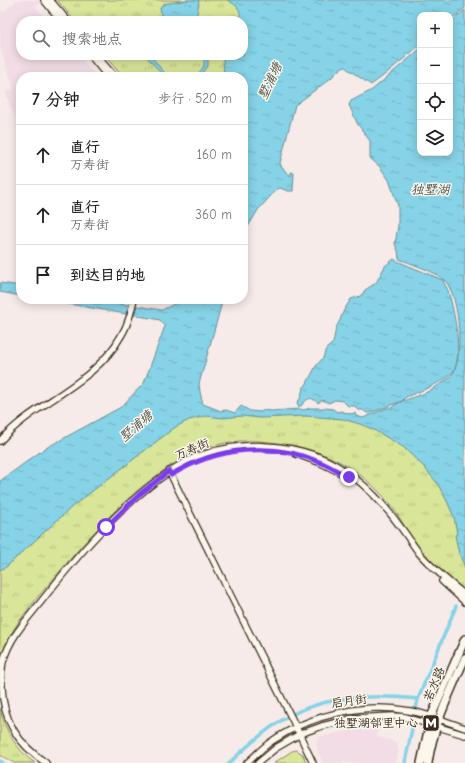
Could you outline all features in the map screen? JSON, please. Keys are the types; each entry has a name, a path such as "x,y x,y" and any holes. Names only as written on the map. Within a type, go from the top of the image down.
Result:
{"main road":[{"name":"若水路","path":"421,763 432,726 465,639"},
{"name":"若水路","path":"435,718 465,658"},
{"name":"若水路","path":"428,763 432,726"}],"street":[{"path":"44,0 57,16"},
{"path":"50,0 64,16"},
{"path":"94,60 104,72"},
{"path":"100,60 111,72"},
{"path":"0,441 15,425 83,379 99,366 122,336 133,304"},
{"name":"万寿街","path":"46,763 24,746 7,719 3,704 2,677 3,663 7,651 22,625 70,566 106,527 140,494 170,473 208,457 225,452 251,449 272,450 297,454 321,463 349,477 370,494 432,571 456,590 465,595"},
{"path":"170,473 313,763"},
{"name":"万寿街","path":"51,763 36,753 18,733 5,703 4,691 6,665 11,650 25,626 91,548 140,498 170,473"},
{"name":"万寿街","path":"456,590 465,602"},
{"name":"启月街","path":"247,763 272,741 296,727 317,718 338,712 386,708 410,711 421,713 465,728"},
{"name":"启月街","path":"260,762 276,748 300,734 322,726 355,718 393,716 408,718 465,735"}],"shaded area":[{"path":"17,0 38,0 41,3 36,7 44,16 16,16 16,60 82,60 92,72 16,72 16,121 5,92 14,89 0,47 0,10 3,12"},
{"name":"独墅湖邻里中心","path":"378,727 377,737 388,739 397,744 399,750 396,763 322,763 316,744 319,737 352,730"}],"green space":[{"path":"57,0 240,0 244,14 243,16 71,16"},
{"path":"108,60 231,60 232,72 119,72"},
{"path":"192,410 224,415 304,415 350,419 386,433 420,459 437,479 455,516 465,562 465,591 444,574 425,555 399,517 380,493 349,467 313,451 284,444 262,441 225,443 201,451 177,462 155,477 113,513 76,552 25,614 10,637 0,662 0,552"},
{"path":"0,709 8,732 23,753 35,763 14,763 0,755"},
{"path":"296,750 303,754 306,763 274,763 292,751"}],"water":[{"path":"187,0 199,0 197,16 162,16 160,8 163,4"},
{"name":"墅浦塘","path":"227,0 465,0 465,8 453,18 453,12 417,12 417,48 371,85 345,67 342,67 331,78 295,105 280,163 282,168 291,176 291,172 294,173 293,191 280,188 277,189 258,210 248,227 248,72 224,72 223,60 248,60 248,16 240,16 240,11"},
{"path":"465,10 465,567 459,554 455,535 457,534 454,517 437,483 424,467 403,447 376,431 343,419 306,416 260,418 242,416 223,418 206,416 189,420 174,428 73,506 6,567 0,570 0,481 44,449 121,407 144,383 165,326 160,320 134,315 137,306 162,310 174,304 222,304 199,384 203,404 221,411 226,410 235,413 241,406 250,411 261,412 264,410 304,410 310,408 325,408 333,409 337,412 341,411 350,414 355,413 356,416 363,418 387,408 391,408 403,401 427,392 450,377 455,370 458,358 459,329 454,300 450,289 445,281 437,275 399,259 395,244 398,226 398,206 389,180 380,167 370,158 370,141 357,123 349,105 351,101 372,90 417,52 417,156 453,156 453,20"},
{"path":"150,60 154,60 164,72 160,72"},
{"path":"204,60 208,60 208,65 203,72 200,72 203,68"},
{"path":"394,259 443,280 451,301 457,332 458,354 457,363 454,370 446,378 432,386 406,397 402,401 370,413 363,410 358,410 355,406 348,406 343,401 335,400 329,403 322,400 318,403 313,399 309,399 301,406 298,406 297,402 300,399 303,388 316,366 323,358 326,349 333,343 336,328 351,299 361,296 365,290 376,283 385,266"},
{"path":"0,283 16,285 16,295 0,292"},
{"path":"69,304 129,305 126,314"}],"waterway":[{"path":"405,763 418,699 456,606"},
{"path":"229,763 270,728 292,714 309,707 327,702 363,697 400,697 418,699"}],"place":[{"name":"独墅湖邻里中心","path":"431,723"}],"route":[{"path":"106,527 140,494 169,471 171,475 186,466 225,452 251,449 272,450 297,454 321,463 349,477"}],"water label":[{"name":"独墅湖","path":"430,189"}]}
